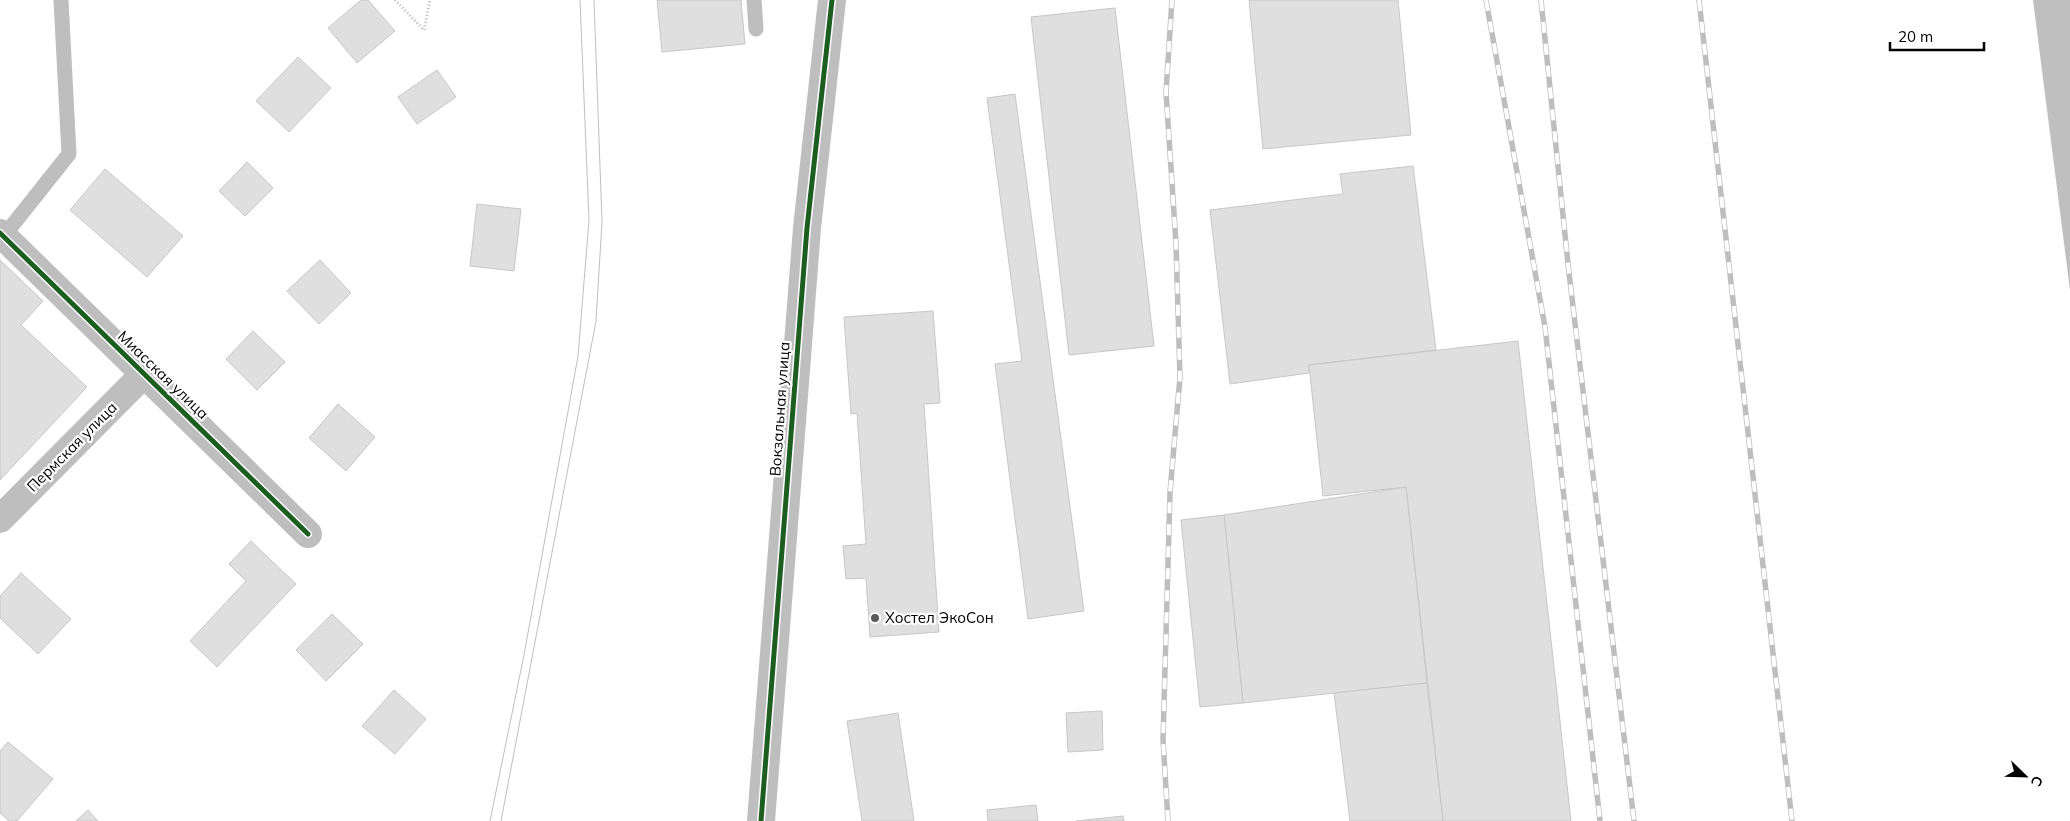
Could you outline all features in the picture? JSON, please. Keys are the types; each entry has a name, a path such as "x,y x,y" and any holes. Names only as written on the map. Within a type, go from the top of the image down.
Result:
{"street":[{"name":"Вокзальная улица","path":"761,821 807,228 832,0"},
{"name":"Миасская улица","path":"2,235 308,534"},
{"name":"Пермская улица","path":"0,519 144,374"}],"lane":[{"path":"2,235 69,154 61,0"},
{"path":"754,0 756,29"}],"path":[{"path":"395,0 424,30 430,0"}],"shaded area":[{"path":"2033,0 2070,0 2070,290"}],"building":[{"path":"361,0 368,0 395,31 357,63 328,28"},
{"path":"657,0 741,0 745,44 662,52"},
{"path":"1249,0 1398,0 1411,135 1263,149"},
{"path":"1115,8 1154,346 1069,355 1031,17"},
{"path":"298,57 331,88 289,132 256,101"},
{"path":"437,70 456,97 417,124 398,97"},
{"path":"1015,94 1084,611 1028,619 995,364 1022,361 987,98"},
{"path":"247,162 273,188 245,216 219,191"},
{"path":"1413,166 1436,350 1309,365 1309,373 1230,384 1210,210 1343,194 1340,174"},
{"path":"105,169 183,236 147,277 70,210"},
{"path":"477,204 521,209 514,271 470,266"},
{"path":"0,260 43,301 21,325 87,387 0,480"},
{"path":"320,260 351,293 319,324 287,291"},
{"path":"933,311 940,403 924,404 939,632 870,637 866,578 846,579 843,546 866,544 857,413 851,414 844,317"},
{"path":"253,331 285,362 257,390 226,359"},
{"path":"1518,341 1571,821 1443,821 1406,487 1323,496 1309,365"},
{"path":"338,404 375,437 346,471 309,438"},
{"path":"1406,487 1427,683 1243,703 1224,515"},
{"path":"1224,515 1243,703 1200,707 1181,520"},
{"path":"251,541 296,584 217,667 190,641 246,581 229,564"},
{"path":"21,573 71,619 38,654 0,618 0,596"},
{"path":"332,614 363,644 326,681 296,650"},
{"path":"1427,683 1443,821 1350,821 1334,693"},
{"path":"394,690 426,719 395,754 362,726"},
{"path":"1102,711 1103,750 1068,752 1066,713"},
{"path":"898,713 914,821 862,821 847,721"},
{"path":"8,742 53,779 17,821 9,821 0,813 0,751"},
{"path":"1036,805 1038,821 988,821 987,810"},
{"path":"88,810 98,821 76,821"},
{"path":"1123,816 1124,821 1076,821"}],"tram line":[{"path":"490,821 524,655 578,356 589,220 580,0"},
{"path":"501,821 596,321 602,222 594,0"}],"railway":[{"path":"1168,821 1163,740 1170,492 1180,377 1176,244 1166,92 1172,0"},
{"path":"1486,0 1545,327 1600,821"},
{"path":"1541,0 1568,264 1634,821"},
{"path":"1699,0 1792,821"}],"cycle path":[{"path":"761,821 807,228 832,0"},
{"path":"0,233 308,534"}],"place":[{"name":"Хостел ЭкоСон","path":"875,618"}]}
